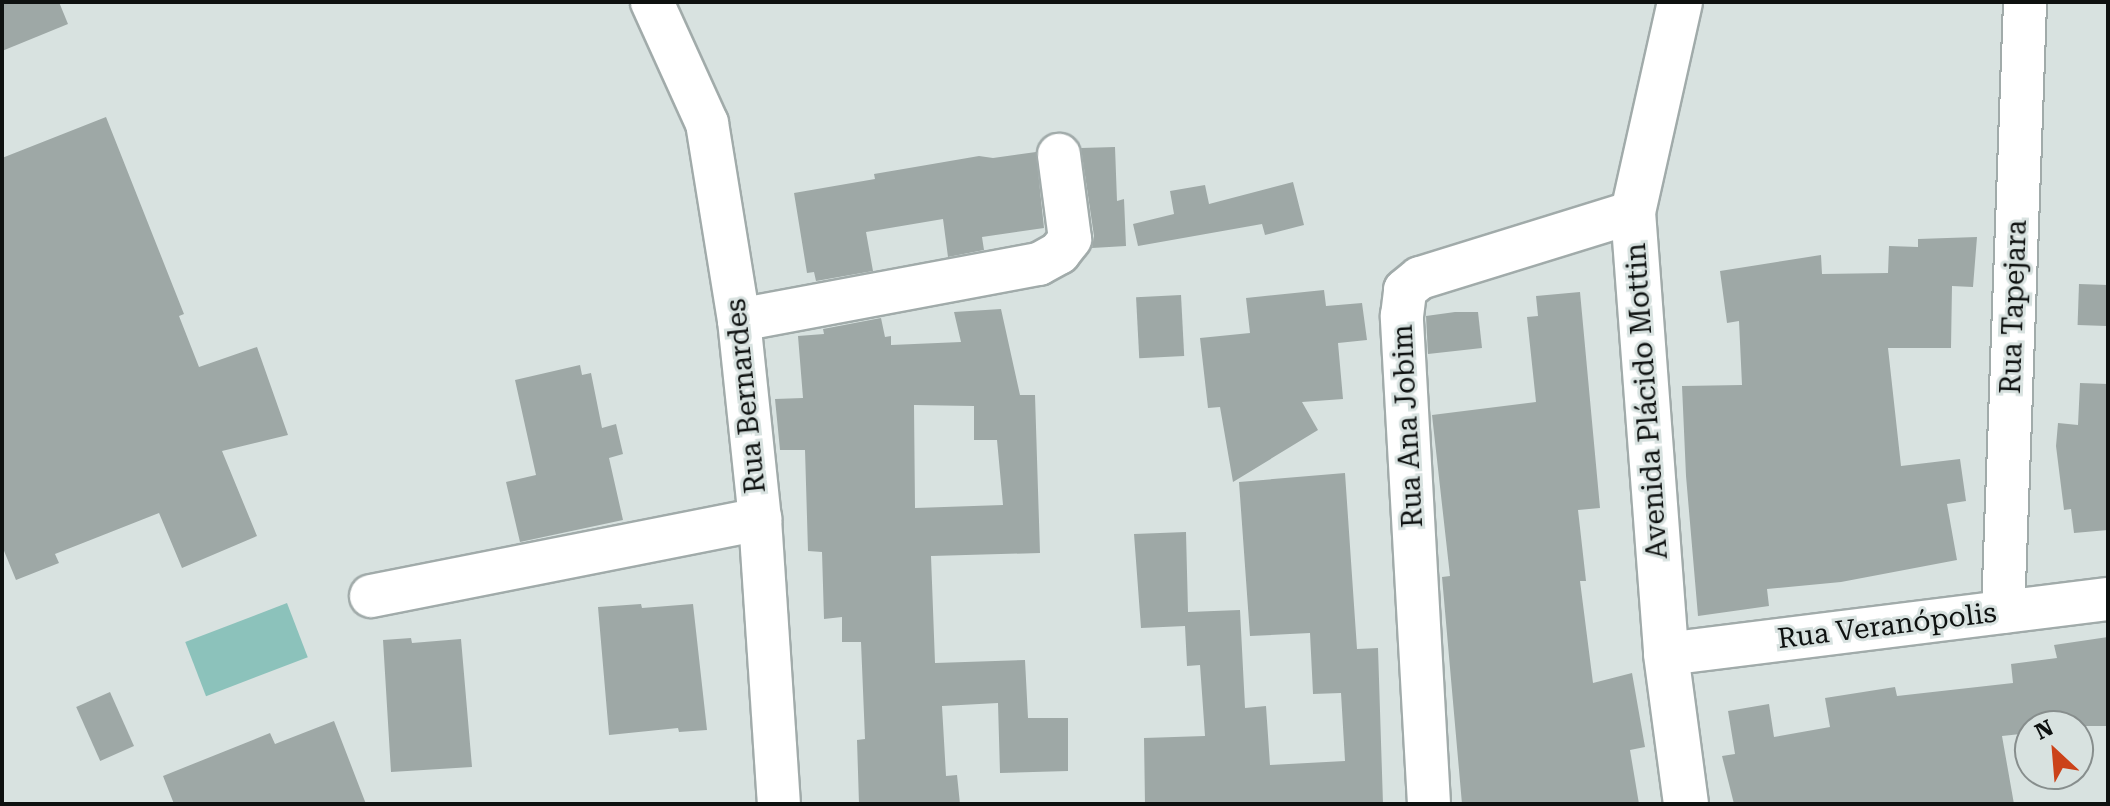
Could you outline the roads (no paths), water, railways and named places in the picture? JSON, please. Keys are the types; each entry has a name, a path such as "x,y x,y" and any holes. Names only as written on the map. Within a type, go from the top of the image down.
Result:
{"main road":[{"name":"Avenida Plácido Mottin","path":"1680,2 1633,212 1666,654 1686,804"}],"street":[{"name":"Rua Bernardes","path":"652,2 707,123 739,320 760,519 779,804"},
{"name":"Rua Tapejara","path":"2003,612 2025,2"},
{"path":"739,320 1039,264 1059,253 1070,239 1059,155"},
{"name":"Rua Ana Jobim","path":"1429,804 1402,316 1405,290 1420,278 1633,212"},
{"path":"371,596 760,519"},
{"name":"Rua Veranópolis","path":"1666,654 2108,599"}]}
